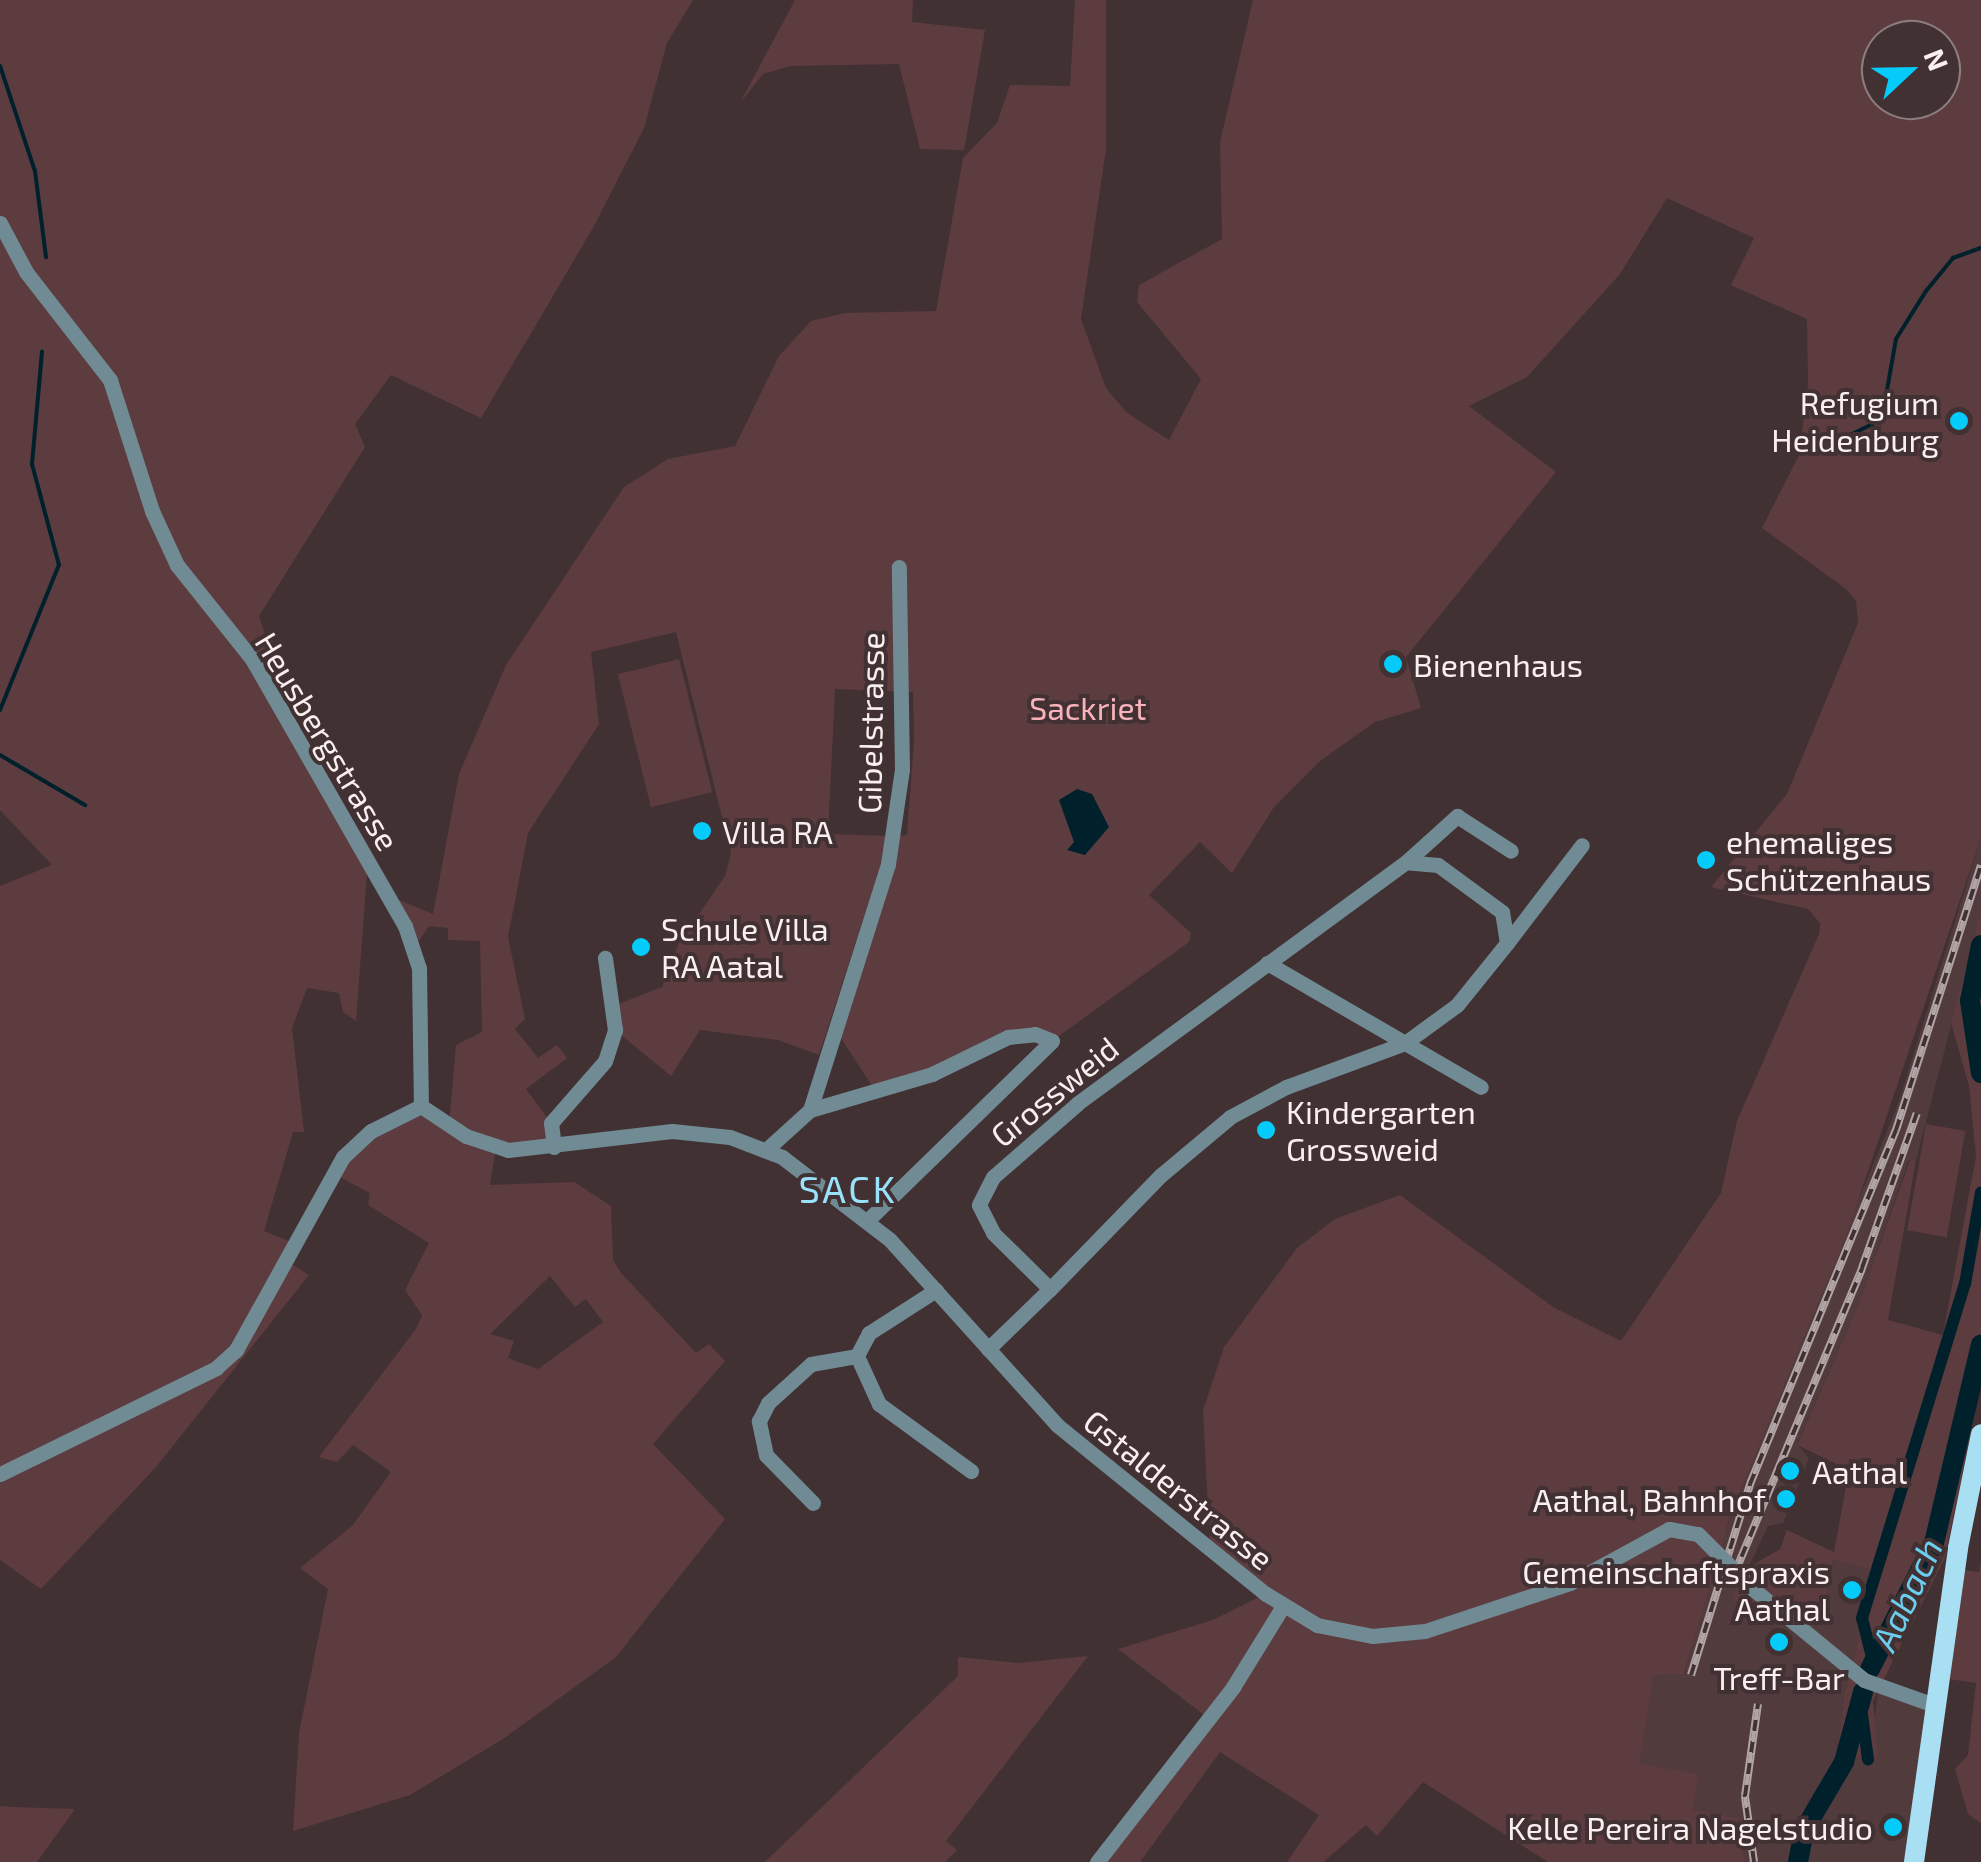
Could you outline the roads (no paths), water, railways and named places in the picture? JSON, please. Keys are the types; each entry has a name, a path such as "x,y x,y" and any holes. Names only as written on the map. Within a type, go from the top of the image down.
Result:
{"main road":[{"path":"1914,1862 1959,1541 1981,1434"}],"street":[{"name":"Heusbergstrasse","path":"0,223 26,272 110,380 176,564 252,659 404,926 420,980 421,1106"},
{"name":"Gibelstrasse","path":"810,1110 894,834 902,770 899,566"},
{"name":"Grossweid","path":"1050,1289 981,1218 982,1191 1078,1104 1406,862 1457,816 1511,850"},
{"path":"988,1349 1170,1167 1230,1117 1286,1087 1405,1043 1458,1005 1582,846"},
{"path":"1406,862 1438,865 1494,905 1506,922 1507,943"},
{"path":"554,1148 551,1122 605,1061 615,1030 606,958"},
{"path":"1267,964 1481,1087"},
{"path":"767,1149 810,1110 918,1079 1008,1036 1035,1034 1052,1041 868,1220"},
{"name":"Gstalderstrasse","path":"421,1106 495,1147 554,1148 672,1130 767,1149 868,1220 1057,1426 1282,1606 1334,1630 1393,1636 1570,1584 1669,1529 1698,1534 1753,1588 1864,1680 1937,1706"},
{"path":"0,1474 216,1368 261,1314 342,1157 370,1130 421,1106"},
{"path":"857,1356 870,1333 936,1290"},
{"path":"857,1356 878,1404 970,1471"},
{"path":"813,1503 766,1455 759,1421 768,1402 811,1364 857,1356"},
{"path":"1097,1862 1233,1687 1282,1606"}],"water":[{"path":"1077,789 1092,794 1109,827 1085,855 1067,850 1074,842 1059,800"}],"waterway":[{"path":"0,66 35,171 46,257"},
{"path":"1848,436 1873,424 1884,407 1896,339 1926,291 1953,258 1981,248"},
{"path":"0,710 59,565 32,464 42,351"},
{"path":"0,755 85,805"},
{"name":"Aabach","path":"1981,945 1970,1001 1981,1073"},
{"path":"1873,1661 1862,1618 1965,1284 1981,1192"},
{"name":"Aabach","path":"1870,1669 1934,1543 1981,1344"},
{"name":"Aabach","path":"1798,1862 1804,1830 1844,1762 1863,1692"},
{"path":"1860,1700 1868,1759"}],"railway":[{"path":"1691,1675 1750,1484 1896,1130 1981,865"},
{"path":"1733,1577 1862,1268 1917,1113"},
{"path":"1754,1862 1745,1796 1758,1704"}],"place":[{"name":"Refugium Heidenburg","path":"1959,421"},
{"name":"Bienenhaus","path":"1393,664"},
{"name":"Villa RA","path":"702,831"},
{"name":"ehemaliges Schützenhaus","path":"1706,860"},
{"name":"Schule Villa RA Aatal","path":"641,947"},
{"name":"Kindergarten Grossweid","path":"1266,1130"},
{"name":"Aathal","path":"1790,1471"},
{"name":"Aathal, Bahnhof","path":"1786,1499"},
{"name":"Gemeinschaftspraxis Aathal","path":"1852,1590"},
{"name":"Treff-Bar","path":"1779,1642"},
{"name":"Kelle Pereira Nagelstudio","path":"1893,1827"}],"district":[{"name":"SACK","path":"848,1189"}],"park label":[{"name":"Sackriet","path":"1088,707"}]}
